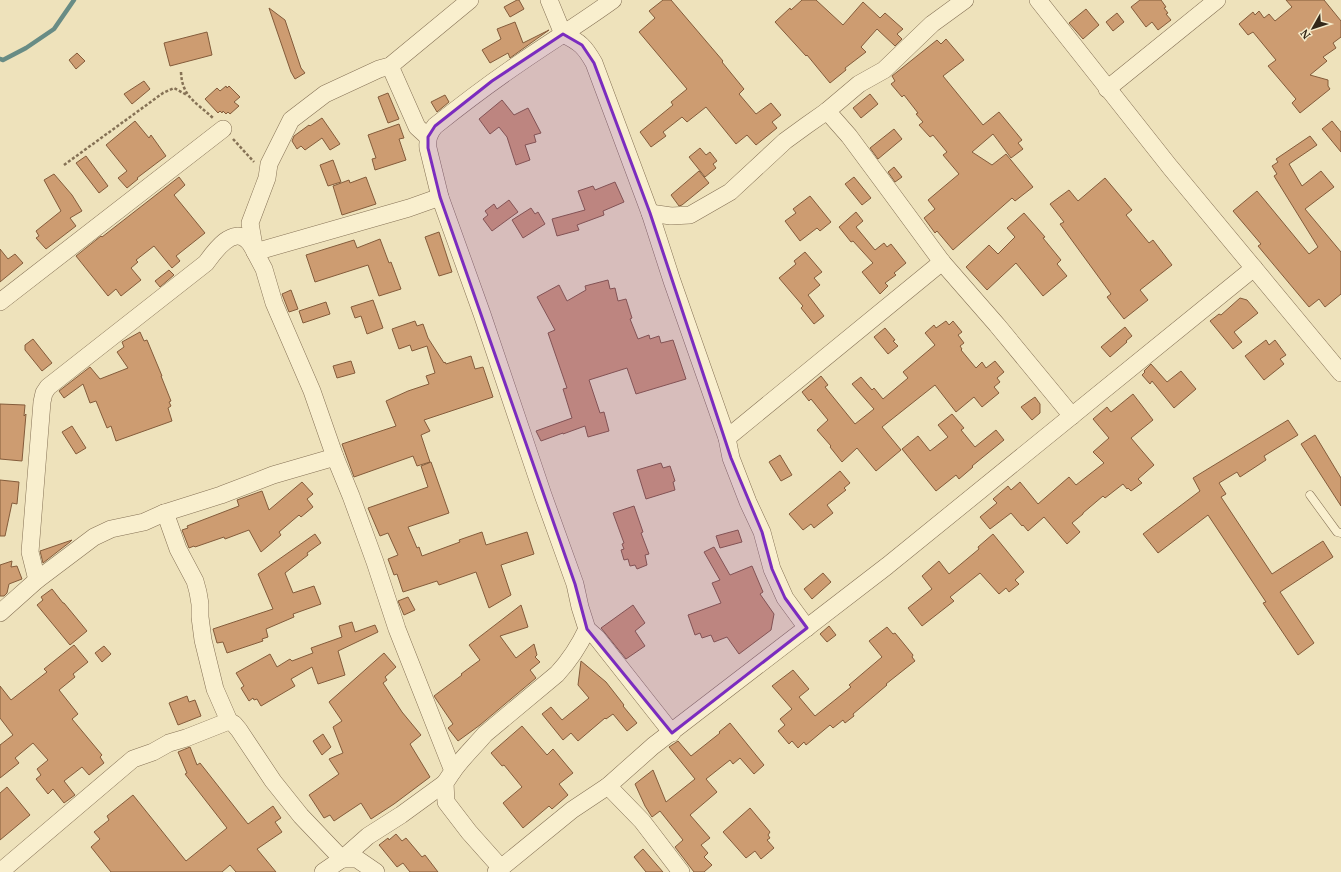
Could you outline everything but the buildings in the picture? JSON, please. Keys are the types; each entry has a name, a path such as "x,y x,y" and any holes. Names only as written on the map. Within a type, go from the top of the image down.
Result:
{"street":[{"path":"256,252 250,223 267,178 269,164 291,120 325,94 379,69 390,66 470,0"},
{"path":"549,0 563,34 582,44 588,51 594,63 650,213 672,282 726,438 731,458 748,502 762,532 772,569 785,598 807,628"},
{"path":"613,0 512,68 474,95 435,126 428,137 428,148 440,197 575,584 587,629 601,644 672,733"},
{"path":"650,213 671,216 690,215 730,192 785,141 827,111 859,84 884,70 932,24 965,0"},
{"path":"1038,0 1107,89 1341,373"},
{"path":"1107,89 1217,0"},
{"path":"390,66 417,126 428,137"},
{"path":"827,111 849,136 942,262 997,325 1072,416"},
{"path":"0,302 223,129"},
{"path":"256,252 409,208 440,197"},
{"path":"38,580 30,552 42,402 44,393 48,387 206,263 218,247 230,238 236,236 248,240 256,252 264,269 274,303 312,391 335,457 376,562 397,629 449,777 446,802 499,870 572,810 608,786 654,746 892,561 1254,268"},
{"path":"726,438 942,262"},
{"path":"0,613 38,580 94,537 111,529 144,522 164,513 221,495 274,475 335,457"},
{"path":"164,513 178,549 194,580 198,592 201,627 206,653 215,689 229,721 239,730 273,781 301,816 342,859 357,859 376,872"},
{"path":"323,872 342,859 368,836 401,815 449,777 462,759 485,734 566,665 573,656 587,629"},
{"path":"0,872 133,760 153,752 169,743 229,721"},
{"path":"608,786 642,821 681,872"}],"lane":[{"path":"1310,495 1337,532 1341,534"}],"path":[{"path":"64,164 163,93 174,88 187,95"}],"highlighted area":[{"path":"563,34 582,45 594,63 650,213 731,458 762,532 772,569 785,598 807,628 672,733 587,629 575,584 440,197 428,148 428,137 435,126 492,81"}],"waterway":[{"path":"0,59 3,60 26,48 54,29 74,0"}]}
